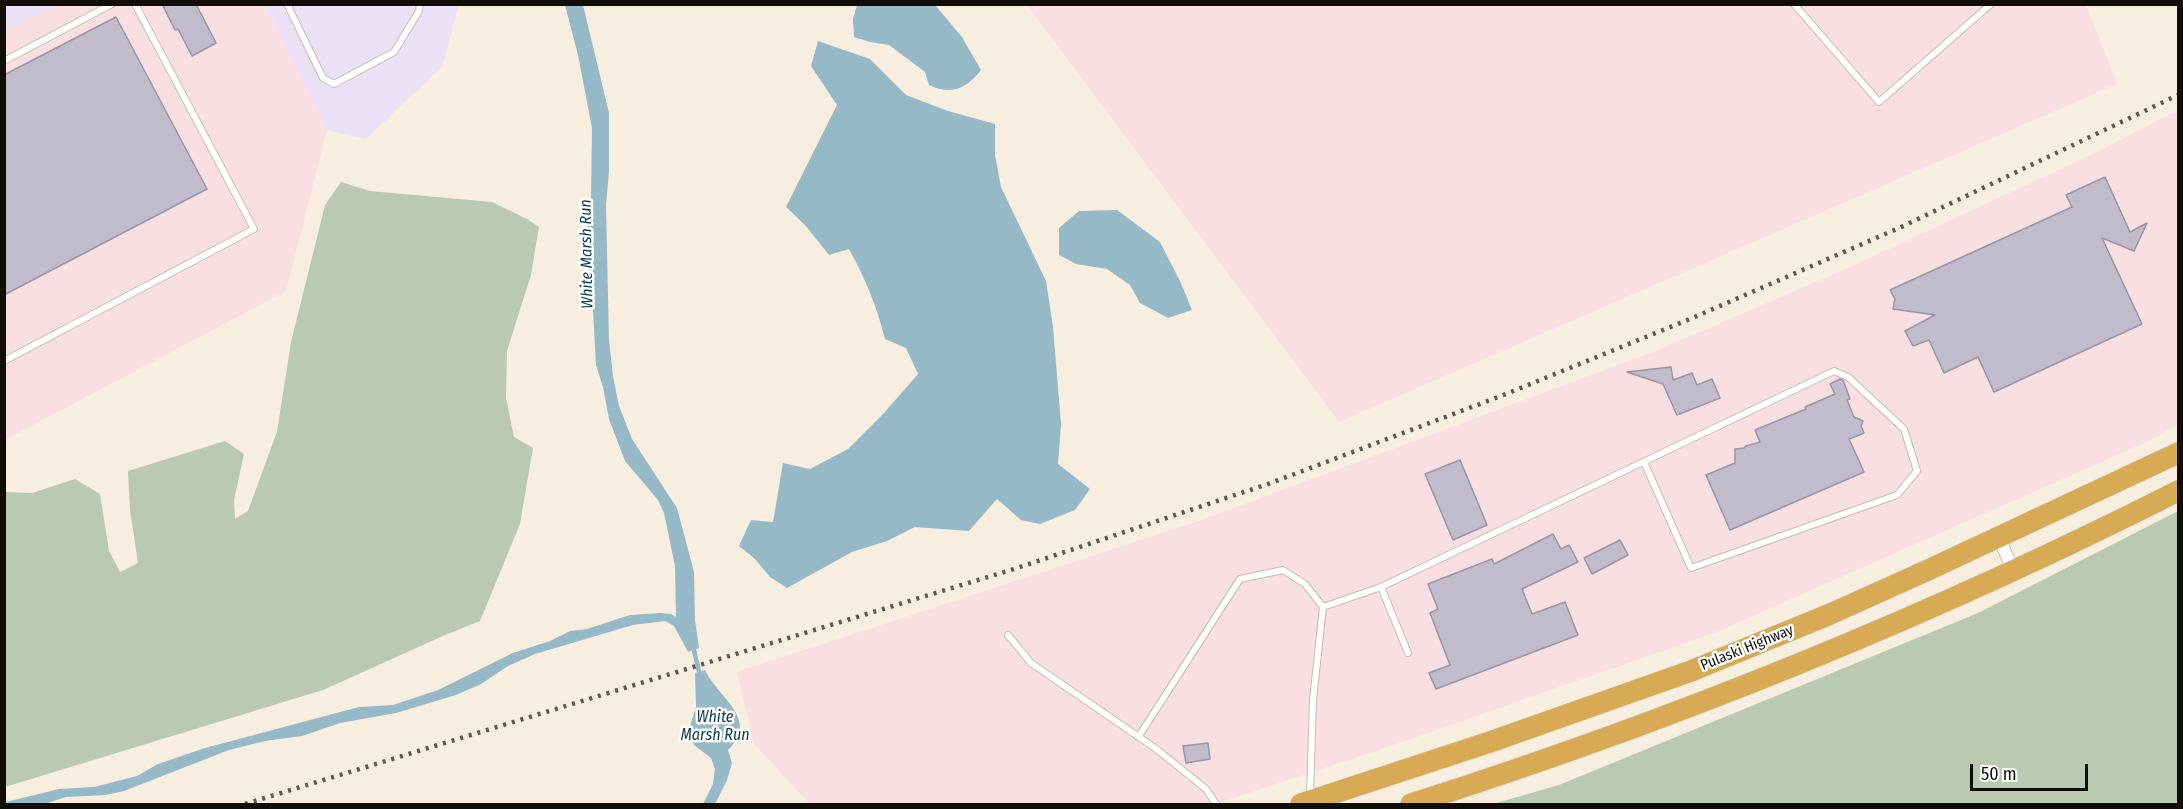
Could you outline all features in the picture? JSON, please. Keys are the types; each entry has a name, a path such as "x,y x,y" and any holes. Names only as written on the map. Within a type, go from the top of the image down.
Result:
{"highway":[{"name":"Pulaski Highway","path":"1307,804 1690,671 1828,615 1999,538 2178,453"},
{"path":"1411,804 1510,773 1725,693 1882,630 2014,572 2178,491"}],"street":[{"path":"1999,538 2014,572"}],"lane":[{"path":"4,61 112,4"},
{"path":"4,361 254,229 135,4"},
{"path":"287,4 323,78 334,84 394,52 419,11 420,4"},
{"path":"1794,4 1879,102 1991,4"},
{"path":"1323,608 1381,587 1834,371 1848,377 1868,393 1904,429 1917,471 1897,495 1691,568 1644,462"},
{"path":"1139,736 1240,579 1283,570 1305,584 1323,608 1313,700 1307,804"},
{"path":"1381,587 1408,653"},
{"path":"1008,635 1031,663 1139,736 1206,789 1216,804"}],"shaded area":[{"path":"5,4 57,4 57,5 5,31"},
{"path":"57,5 265,5 327,130 286,291 5,440 4,31"},
{"path":"265,5 459,5 442,67 366,139 327,130"},
{"path":"1027,5 2086,5 2117,84 1339,422"},
{"path":"2178,110 2178,424 2151,440 1714,633 1382,749 1216,804 810,804 754,744 737,672 1199,521 1656,351 1850,267 2095,153"}],"green space":[{"path":"341,182 370,191 492,202 539,227 531,275 507,351 506,398 514,437 533,448 520,524 480,621 323,690 5,787 5,492 32,493 75,479 100,494 109,551 120,572 138,563 130,510 128,471 225,441 244,454 234,500 235,519 248,511 277,432 291,342 325,205"},
{"path":"2178,511 2178,804 1493,804 1559,785 1978,613"}],"water":[{"name":"White Marsh Run","path":"565,5 583,5 609,113 609,172 606,205 609,340 619,406 632,439 677,508 694,572 695,620 699,648 688,652 674,626 665,621 633,625 535,654 456,695 396,713 340,723 302,736 265,741 229,750 124,791 106,795 66,797 45,804 5,804 59,789 94,787 137,776 158,764 205,748 359,707 393,705 438,690 513,653 550,641 570,631 587,629 630,615 660,613 676,617 675,566 664,513 658,500 625,461 609,419 596,365 587,224 591,198 592,128 578,55"},
{"path":"857,5 935,5 962,37 981,70 964,86 958,88 944,90 929,85 925,72 889,45 854,37 853,19"},
{"path":"818,41 870,59 906,95 948,111 995,124 995,155 1001,187 1046,281 1053,327 1061,424 1058,464 1090,489 1075,510 1040,524 1021,520 997,499 969,531 915,527 887,541 852,552 787,588 770,577 754,558 739,546 751,520 773,522 783,463 810,469 848,449 918,374 906,348 885,339 870,293 849,249 829,255 805,225 786,207 837,105 811,66"},
{"path":"1117,210 1160,242 1192,310 1168,318 1140,303 1130,285 1107,269 1076,264 1059,255 1059,228 1079,211"},
{"name":"White Marsh Run","path":"705,670 734,709 740,728 737,739 728,750 732,763 727,780 715,804 703,804 713,784 715,769 711,758 694,745 690,726 696,707 695,673"}],"building":[{"path":"162,4 196,4 216,43 192,56"},
{"path":"116,17 207,189 4,295 4,75"},
{"path":"2105,177 2130,232 2147,223 2134,251 2102,238 2142,324 1994,392 1978,357 1944,373 1929,340 1913,346 1905,331 1935,315 1893,309 1895,299 1890,290 2072,207 2066,195"},
{"path":"1671,367 1673,380 1692,373 1697,385 1712,379 1720,398 1677,415 1663,384 1627,372"},
{"path":"1840,379 1843,380 1850,399 1847,400 1854,417 1863,421 1861,426 1864,433 1849,439 1864,472 1730,530 1706,475 1735,463 1735,449 1760,442 1755,430 1835,394 1830,384"},
{"path":"1460,460 1487,525 1453,540 1425,474"},
{"path":"1553,534 1561,549 1569,545 1578,562 1522,589 1532,614 1565,602 1578,635 1436,689 1429,673 1450,665 1430,613 1438,609 1428,584 1492,559 1494,564"},
{"path":"1620,540 1628,555 1592,574 1584,558"},
{"path":"1208,743 1210,759 1186,763 1183,746"}],"waterway":[{"name":"White Marsh Run","path":"693,646 700,676"}],"railway":[{"path":"245,804 1014,569 1268,484 1501,396 1690,319 1899,228 2178,95"}]}
